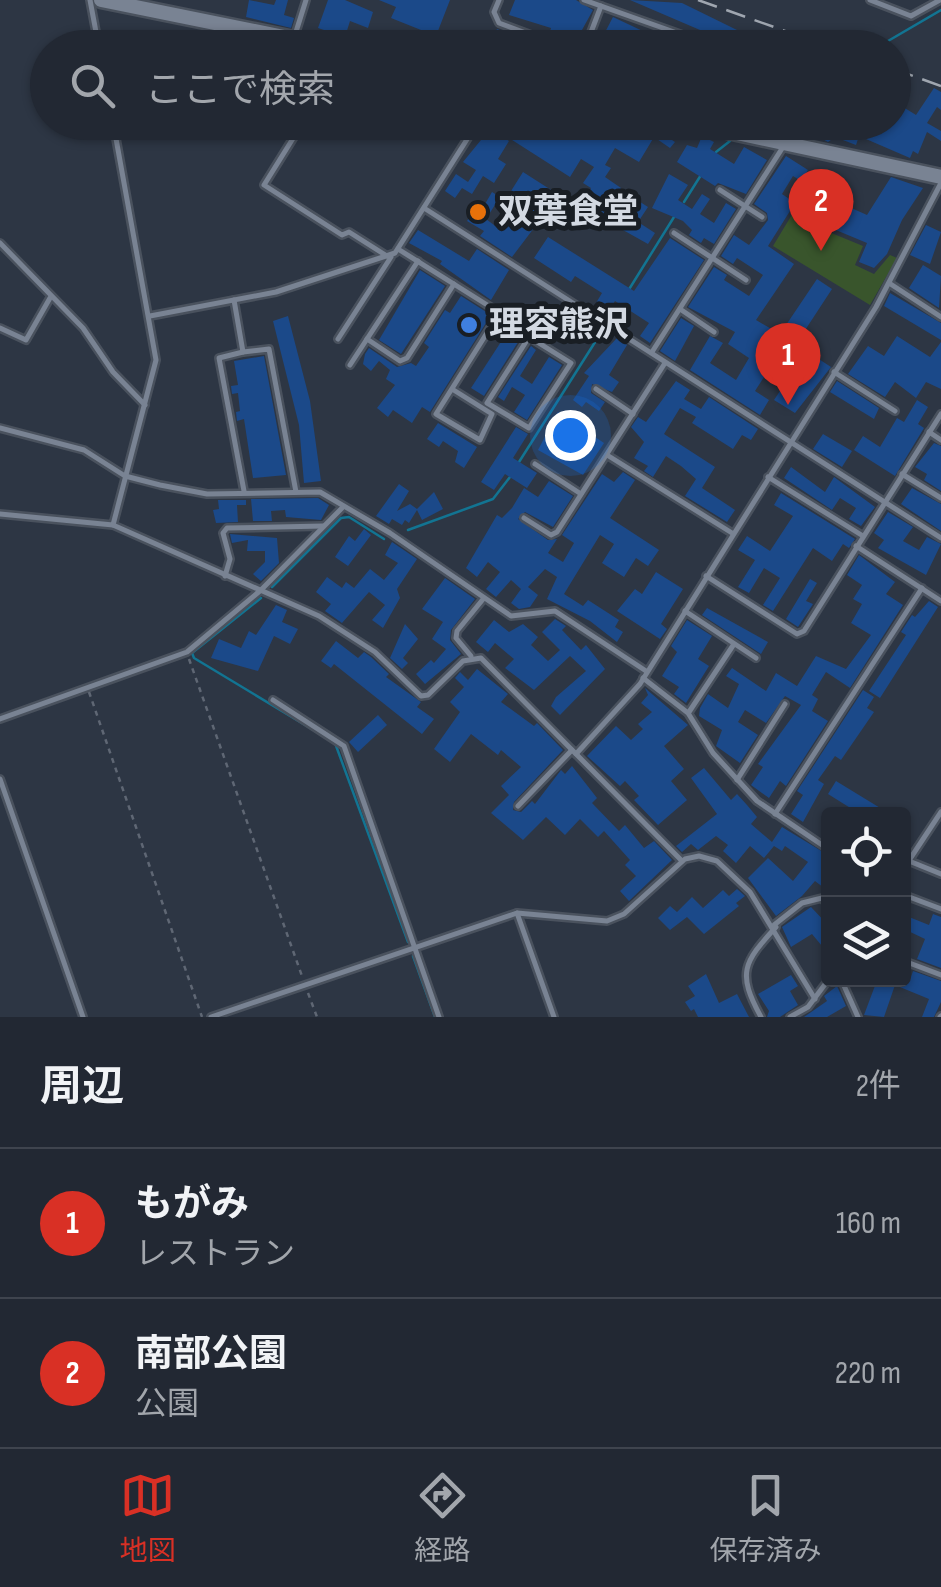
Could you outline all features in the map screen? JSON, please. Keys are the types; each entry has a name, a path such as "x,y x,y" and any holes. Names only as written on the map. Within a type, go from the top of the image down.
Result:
{"main road":[{"path":"101,0 157,6 254,30"},
{"path":"769,140 941,180"}],"lane":[{"path":"90,0 96,30"},
{"path":"297,30 306,0"},
{"path":"499,0 494,12 499,22 520,30"},
{"path":"584,0 668,30"},
{"path":"870,0 912,16 940,0"},
{"path":"592,30 601,6"},
{"path":"113,525 156,360 116,140"},
{"path":"292,140 264,185 342,235 348,232 418,261 500,313 436,414 476,440 494,411"},
{"path":"338,338 467,140"},
{"path":"651,354 785,144"},
{"path":"518,806 644,675 889,283 941,180"},
{"path":"720,190 762,217"},
{"path":"424,208 941,538"},
{"path":"674,233 746,280"},
{"path":"1,245 84,328 113,372 145,405"},
{"path":"150,316 276,292 393,253"},
{"path":"350,365 418,261"},
{"path":"889,283 941,318"},
{"path":"367,339 400,361 407,358 454,284"},
{"path":"0,328 26,340 50,298"},
{"path":"234,300 243,352"},
{"path":"680,309 714,332"},
{"path":"452,389 529,428 571,363 497,316"},
{"path":"494,411 487,403 529,337"},
{"path":"244,490 220,358 269,349 296,492"},
{"path":"524,518 551,535 665,363"},
{"path":"834,372 895,411"},
{"path":"596,389 633,414"},
{"path":"706,576 797,634 804,631 941,414"},
{"path":"0,428 84,450 125,476 207,494 244,490 320,492 517,618 555,611 644,675 688,713 713,753 737,780 775,814 821,844"},
{"path":"930,432 941,440"},
{"path":"607,455 732,533"},
{"path":"536,464 581,494"},
{"path":"902,474 941,498"},
{"path":"768,477 862,536"},
{"path":"0,719 186,652 261,590 344,506"},
{"path":"0,514 113,525 319,616 364,644 421,696 428,695 471,656"},
{"path":"224,576 230,559 223,532 227,528 322,526"},
{"path":"856,546 941,600"},
{"path":"775,814 922,588"},
{"path":"484,598 456,631 456,638 471,656 481,658 682,861"},
{"path":"684,611 756,658"},
{"path":"688,713 734,644"},
{"path":"273,700 344,746 438,1017"},
{"path":"737,780 785,704"},
{"path":"0,779 83,1017"},
{"path":"911,858 941,812"},
{"path":"212,1017 516,914 607,921 624,914 682,861 699,856 717,861 735,874 775,926 815,999"},
{"path":"911,862 941,874"},
{"path":"909,897 941,909"},
{"path":"761,1017 744,980 746,968 775,926 802,903 821,898"},
{"path":"516,914 554,1017"},
{"path":"911,964 941,975"},
{"path":"790,1017 815,999 824,987"},
{"path":"844,987 858,1017"}],"path":[{"path":"186,652 317,1017"},
{"path":"88,688 202,1017"}],"green space":[{"path":"802,198 821,205 812,225 863,246 855,265 874,274 890,255 897,258 870,305 773,246"}],"building":[{"path":"249,0 274,5 276,0 288,0 284,15 294,18 291,28 246,17"},
{"path":"328,0 345,0 373,12 368,28 350,21 347,30 318,28"},
{"path":"379,0 450,0 438,30 421,30 391,18 396,7"},
{"path":"515,0 576,0 593,10 582,30 550,30 509,15"},
{"path":"630,0 682,3 737,30 700,30"},
{"path":"613,17 641,30 606,30"},
{"path":"934,88 941,92 941,110 937,107 927,123 941,131 941,141 927,132 918,154 913,151 910,158 868,140 911,140 911,112 916,115"},
{"path":"481,140 509,141 498,159 506,164 494,183 483,176 472,194 462,188 455,198 445,191 456,174 468,182 476,170 463,162"},
{"path":"512,140 652,140 639,162 615,148 605,165 611,168 605,177 621,188 616,195 609,190 601,202 624,213 634,198 648,207 638,222 655,233 648,244 580,206 591,188 583,183 594,167 581,159 570,177"},
{"path":"658,140 675,142 670,148"},
{"path":"700,140 710,140 714,142 710,149 734,164 744,147 767,160 746,194 718,183 715,186 677,162 687,145 697,148"},
{"path":"786,156 808,170 801,181 793,176 782,194 795,203 768,246 794,264 756,320 780,334 817,279 832,289 796,344 831,367 795,413 774,400 784,385 766,374 755,391 769,400 760,415 690,370 710,336 723,343 710,363 736,380 749,358 728,344 735,332 688,307 714,267 727,275 724,280 749,296 763,275 737,258 733,264 721,256 734,235 749,245 768,220 767,213 754,204"},
{"path":"523,172 559,195 512,257 480,236 484,231 467,221 480,201 485,204 492,192 500,197 486,219 498,228 509,211 526,222 534,206 511,191"},
{"path":"669,174 688,185 678,200 692,209 702,194 710,199 700,214 714,223 726,203 736,209 714,244 704,238 701,243 689,235 692,230 683,221 652,208"},
{"path":"891,177 923,188 902,220 887,254 874,268 859,262 867,243 819,223 829,198 867,215"},
{"path":"926,225 941,232 930,264 910,255"},
{"path":"418,230 469,261 477,249 509,270 491,300 440,264 442,261 409,243"},
{"path":"548,237 634,291 670,238 704,260 650,343 640,336 649,323 615,301 605,316 593,308 602,293 575,276 571,282 534,258"},
{"path":"923,265 941,276 939,308 909,288"},
{"path":"420,270 445,286 401,354 379,340"},
{"path":"890,293 941,323 941,340 884,306"},
{"path":"461,296 491,315 430,412 422,407 412,423 393,410 388,417 377,408 395,385 386,379 390,370 379,361 371,371 363,364 365,354 369,348 397,367 411,363 416,366 429,347 424,343 445,310 450,313"},
{"path":"288,316 310,401 321,481 304,483 299,425 273,321"},
{"path":"681,318 694,326 675,361 660,351"},
{"path":"508,331 520,339 484,396 471,388"},
{"path":"897,336 930,357 941,342 941,389 926,382 916,398 895,382 885,397 848,374 868,346 884,356"},
{"path":"617,338 627,345 609,375 619,382 612,392 592,384 591,393 605,402 599,411 586,402 582,407 573,400 589,376 584,373"},
{"path":"531,346 536,350 520,376 532,384 549,357 562,365 527,420 514,412 525,395 512,387 504,401 498,397"},
{"path":"264,356 286,475 253,478 244,419 237,421 238,393 232,394 231,386 238,385 234,361"},
{"path":"676,381 690,390 684,399 701,409 709,397 758,429 751,440 742,435 733,449 692,423 696,417 680,408 664,434 715,467 702,488 735,510 727,522 685,496 696,479 681,466 666,456 653,477 644,471 648,466 634,458 644,442 631,427 638,417 646,422"},
{"path":"837,381 879,408 874,419 830,392"},
{"path":"917,400 928,407 918,424 924,428 895,476 854,450 863,436 880,447 897,418 904,422"},
{"path":"558,412 604,443 583,475 538,450"},
{"path":"438,423 477,447 464,468 455,462 458,451 443,441 439,447 427,439"},
{"path":"516,427 528,434 513,458 537,473 527,488 505,474 494,490 481,482"},
{"path":"823,434 852,451 842,467 813,449"},
{"path":"934,443 941,446 941,491 924,480 927,474 915,467"},
{"path":"791,467 825,492 834,477 875,507 861,526 849,519 856,508 840,498 832,510 784,478"},
{"path":"623,472 635,480 610,518 659,550 648,566 636,558 624,577 602,563 614,544 600,535 564,594 583,606 588,600 619,620 615,627 623,632 617,642 590,621 547,599 557,577 545,569 528,587 538,595 530,607 519,609 511,603 521,589 511,580 496,597 486,589 500,572 488,562 477,577 466,568 497,515 502,518 512,508 524,488 538,497 549,481 573,496 553,527 525,512 518,519 548,540 557,539 548,553 563,562 574,543 562,535 602,474 614,482"},
{"path":"399,484 409,491 397,511 410,504 417,509 434,492 443,509 422,520 417,510 409,523 405,520 402,525 392,519 389,524 376,516"},
{"path":"912,488 941,504 941,531 901,504"},
{"path":"781,493 855,539 849,548 843,544 832,561 813,548 773,611 763,605 780,578 764,568 749,593 738,587 755,560 738,550 747,536 770,551 793,516 774,505"},
{"path":"318,498 329,505 321,520 286,517 285,510 271,511 272,521 253,521 251,499"},
{"path":"218,500 246,500 246,505 237,505 238,522 216,523 213,510 219,509"},
{"path":"888,512 913,527 903,541 919,550 927,537 941,544 926,575 878,548 884,540 874,533"},
{"path":"364,529 371,535 348,566 335,557 349,536 355,541"},
{"path":"230,534 277,538 279,563 261,581 253,574 265,562 265,551 247,551 248,540 232,543"},
{"path":"392,542 417,559 397,589 400,598 383,628 372,620 385,605 369,592 342,623 325,611 331,604 316,592 327,577 342,588 346,582 354,588 370,569 384,580 398,563 385,555"},
{"path":"859,555 895,582 886,594 903,605 850,688 826,672 812,695 818,699 812,711 828,721 786,786 780,781 769,798 751,785 763,767 758,764 801,705 785,696 766,723 745,710 738,722 758,735 740,763 716,746 722,730 699,716 700,708 708,694 728,708 739,684 726,676 732,668 766,691 776,673 797,686 816,656 846,669 871,635 851,623 862,604 853,599 862,585 847,575"},
{"path":"656,572 683,589 661,624 667,629 660,639 617,611 635,589 642,594"},
{"path":"445,578 475,599 451,630 450,640 461,654 425,684 416,674 431,660 434,663 446,649 432,639 443,622 422,609"},
{"path":"810,579 817,583 806,601 813,604 798,627 786,619"},
{"path":"929,601 938,607 880,698 869,691 906,635 901,632 912,615 915,617"},
{"path":"276,605 287,610 282,622 298,629 290,644 274,636 258,671 211,658 219,639 241,648 249,631 256,635"},
{"path":"707,608 768,642 761,654 702,615"},
{"path":"555,619 566,626 562,630 581,650 586,645 605,669 560,715 551,706 556,697 586,671 570,656 534,690 505,668 514,659 495,643 488,652 476,642 494,620 509,632 523,624 538,637 531,645 548,661 560,650 542,632"},
{"path":"687,620 712,636 698,659 709,666 686,703 674,694 679,687 662,676 677,652 671,646"},
{"path":"405,624 418,639 403,658 408,663 402,669 390,658"},
{"path":"336,641 358,658 364,652 371,657 389,674 386,677 421,702 417,707 434,719 422,734 334,664 331,668 321,661"},
{"path":"477,669 508,694 501,702 534,726 537,723 563,750 514,802 513,810 521,812 532,801 535,804 561,770 565,774 572,766 597,798 592,803 619,831 625,825 644,848 654,841 672,860 629,901 620,891 636,876 625,865 630,860 604,831 598,837 580,819 565,835 546,817 523,840 491,813 509,795 501,786 521,767 501,750 498,755 471,734 450,762 434,749 460,712 450,702 464,687 455,678 460,672 468,680"},
{"path":"645,688 688,725 664,746 684,769 671,781 687,800 658,825 634,800 639,796 625,781 620,786 587,756 616,726 631,740 643,729 638,724 652,712 641,703 648,695"},
{"path":"863,690 874,697 867,708 874,712 841,760 835,756 818,780 824,784 803,822 791,814 803,795 797,791"},
{"path":"378,715 387,725 358,752 349,742"},
{"path":"704,768 731,800 737,794 757,817 751,824 772,842 782,827 821,851 821,886 815,881 776,916 748,878 768,858 793,881 808,862 785,846 782,851 774,846 764,858 750,846 736,863 723,851 728,845 716,836 698,850 691,844 682,852 676,846 717,814 691,778"},
{"path":"836,781 879,807 849,807 828,794"},
{"path":"737,889 745,896 736,903 739,906 704,934 687,917 670,930 658,918 670,906 677,912 692,897 703,908 723,890 729,896"},
{"path":"811,907 821,918 821,945 812,934 791,947 782,927"},
{"path":"933,914 941,917 941,968 917,959 925,939 911,932 911,918 929,925"},
{"path":"913,971 941,981 941,1002 934,1017 922,1017 929,999 900,987 911,987"},
{"path":"706,974 719,1003 737,994 749,1017 698,1017 694,1009 691,1011 685,1002 695,996 688,986"},
{"path":"791,975 798,986 790,991 798,1005 780,1017 767,1017 769,1011 758,994"},
{"path":"837,987 846,1006 827,1017 804,1017 827,1001 824,996"},
{"path":"874,987 894,987 884,1017 864,1015"}],"waterway":[{"path":"907,30 941,10"},
{"path":"716,152 730,141"},
{"path":"684,202 701,175"},
{"path":"628,291 674,217"},
{"path":"610,320 621,302"},
{"path":"519,462 604,328"},
{"path":"408,530 493,499 510,477"},
{"path":"272,587 341,518 349,517 384,539"},
{"path":"261,598 192,653 194,658 335,743 408,942"},
{"path":"413,956 435,1017"}],"railway":[{"path":"698,0 782,30"},
{"path":"911,75 941,86"}],"place":[{"name":"双葉食堂","path":"478,212"},
{"name":"南部公園","path":"821,251"},
{"name":"理容熊沢","path":"469,325"},
{"name":"もがみ","path":"788,405"}]}
